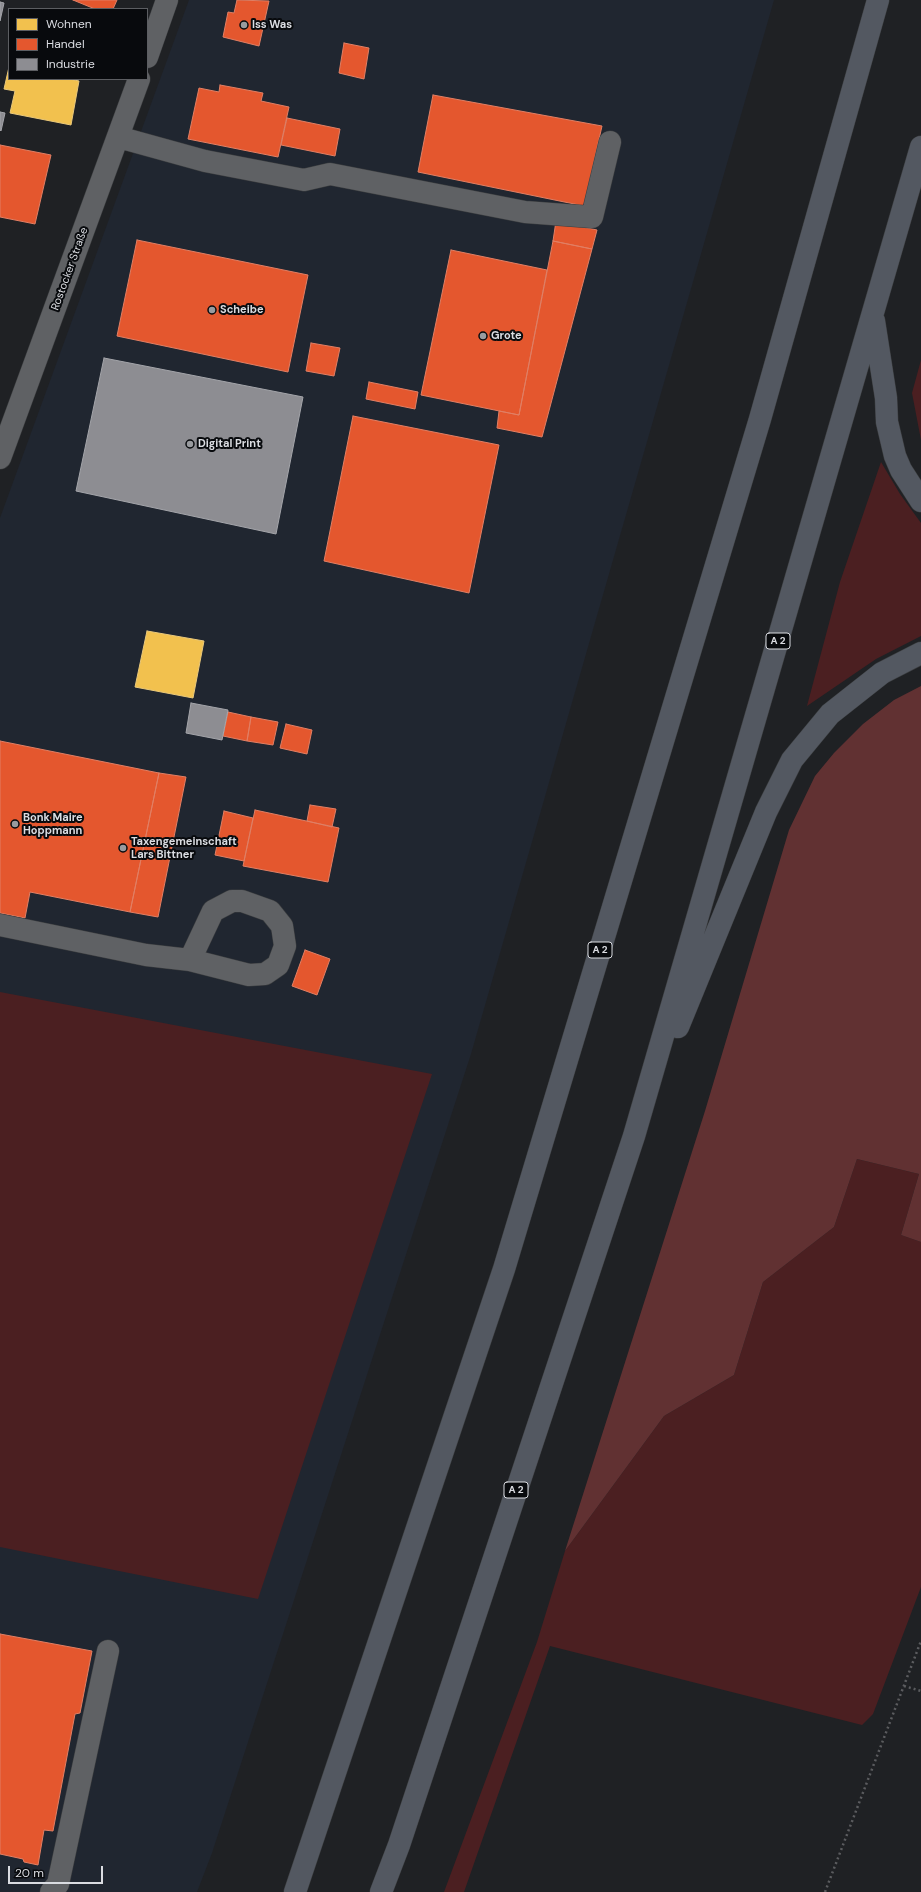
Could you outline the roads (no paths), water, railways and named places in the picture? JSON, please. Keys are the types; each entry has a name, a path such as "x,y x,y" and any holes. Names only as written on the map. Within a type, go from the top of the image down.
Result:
{"highway":[{"name":"A 2","path":"295,1892 504,1269 760,419 878,0"},
{"name":"A 2","path":"381,1892 399,1845 634,1136 921,147"},
{"path":"873,313 886,398 887,422 895,456 901,470 921,501"},
{"path":"634,1136 766,812 792,760 830,714 882,673 921,653"}],"street":[{"path":"148,54 168,0"},
{"name":"Rostocker Straße","path":"0,458 139,80"},
{"path":"118,137 205,161 304,180 330,174 525,212 592,217 610,142"},
{"path":"0,925 146,955 190,960"},
{"path":"51,1892 58,1884 108,1651"}],"place":[{"name":"Iss Was","path":"244,25"},
{"name":"Scheibe","path":"212,310"},
{"name":"Grote","path":"483,336"},
{"name":"Digital Print","path":"190,444"},
{"name":"Bonk Maire Hoppmann","path":"15,824"},
{"name":"Taxengemeinschaft Lars Bittner","path":"123,848"}]}
